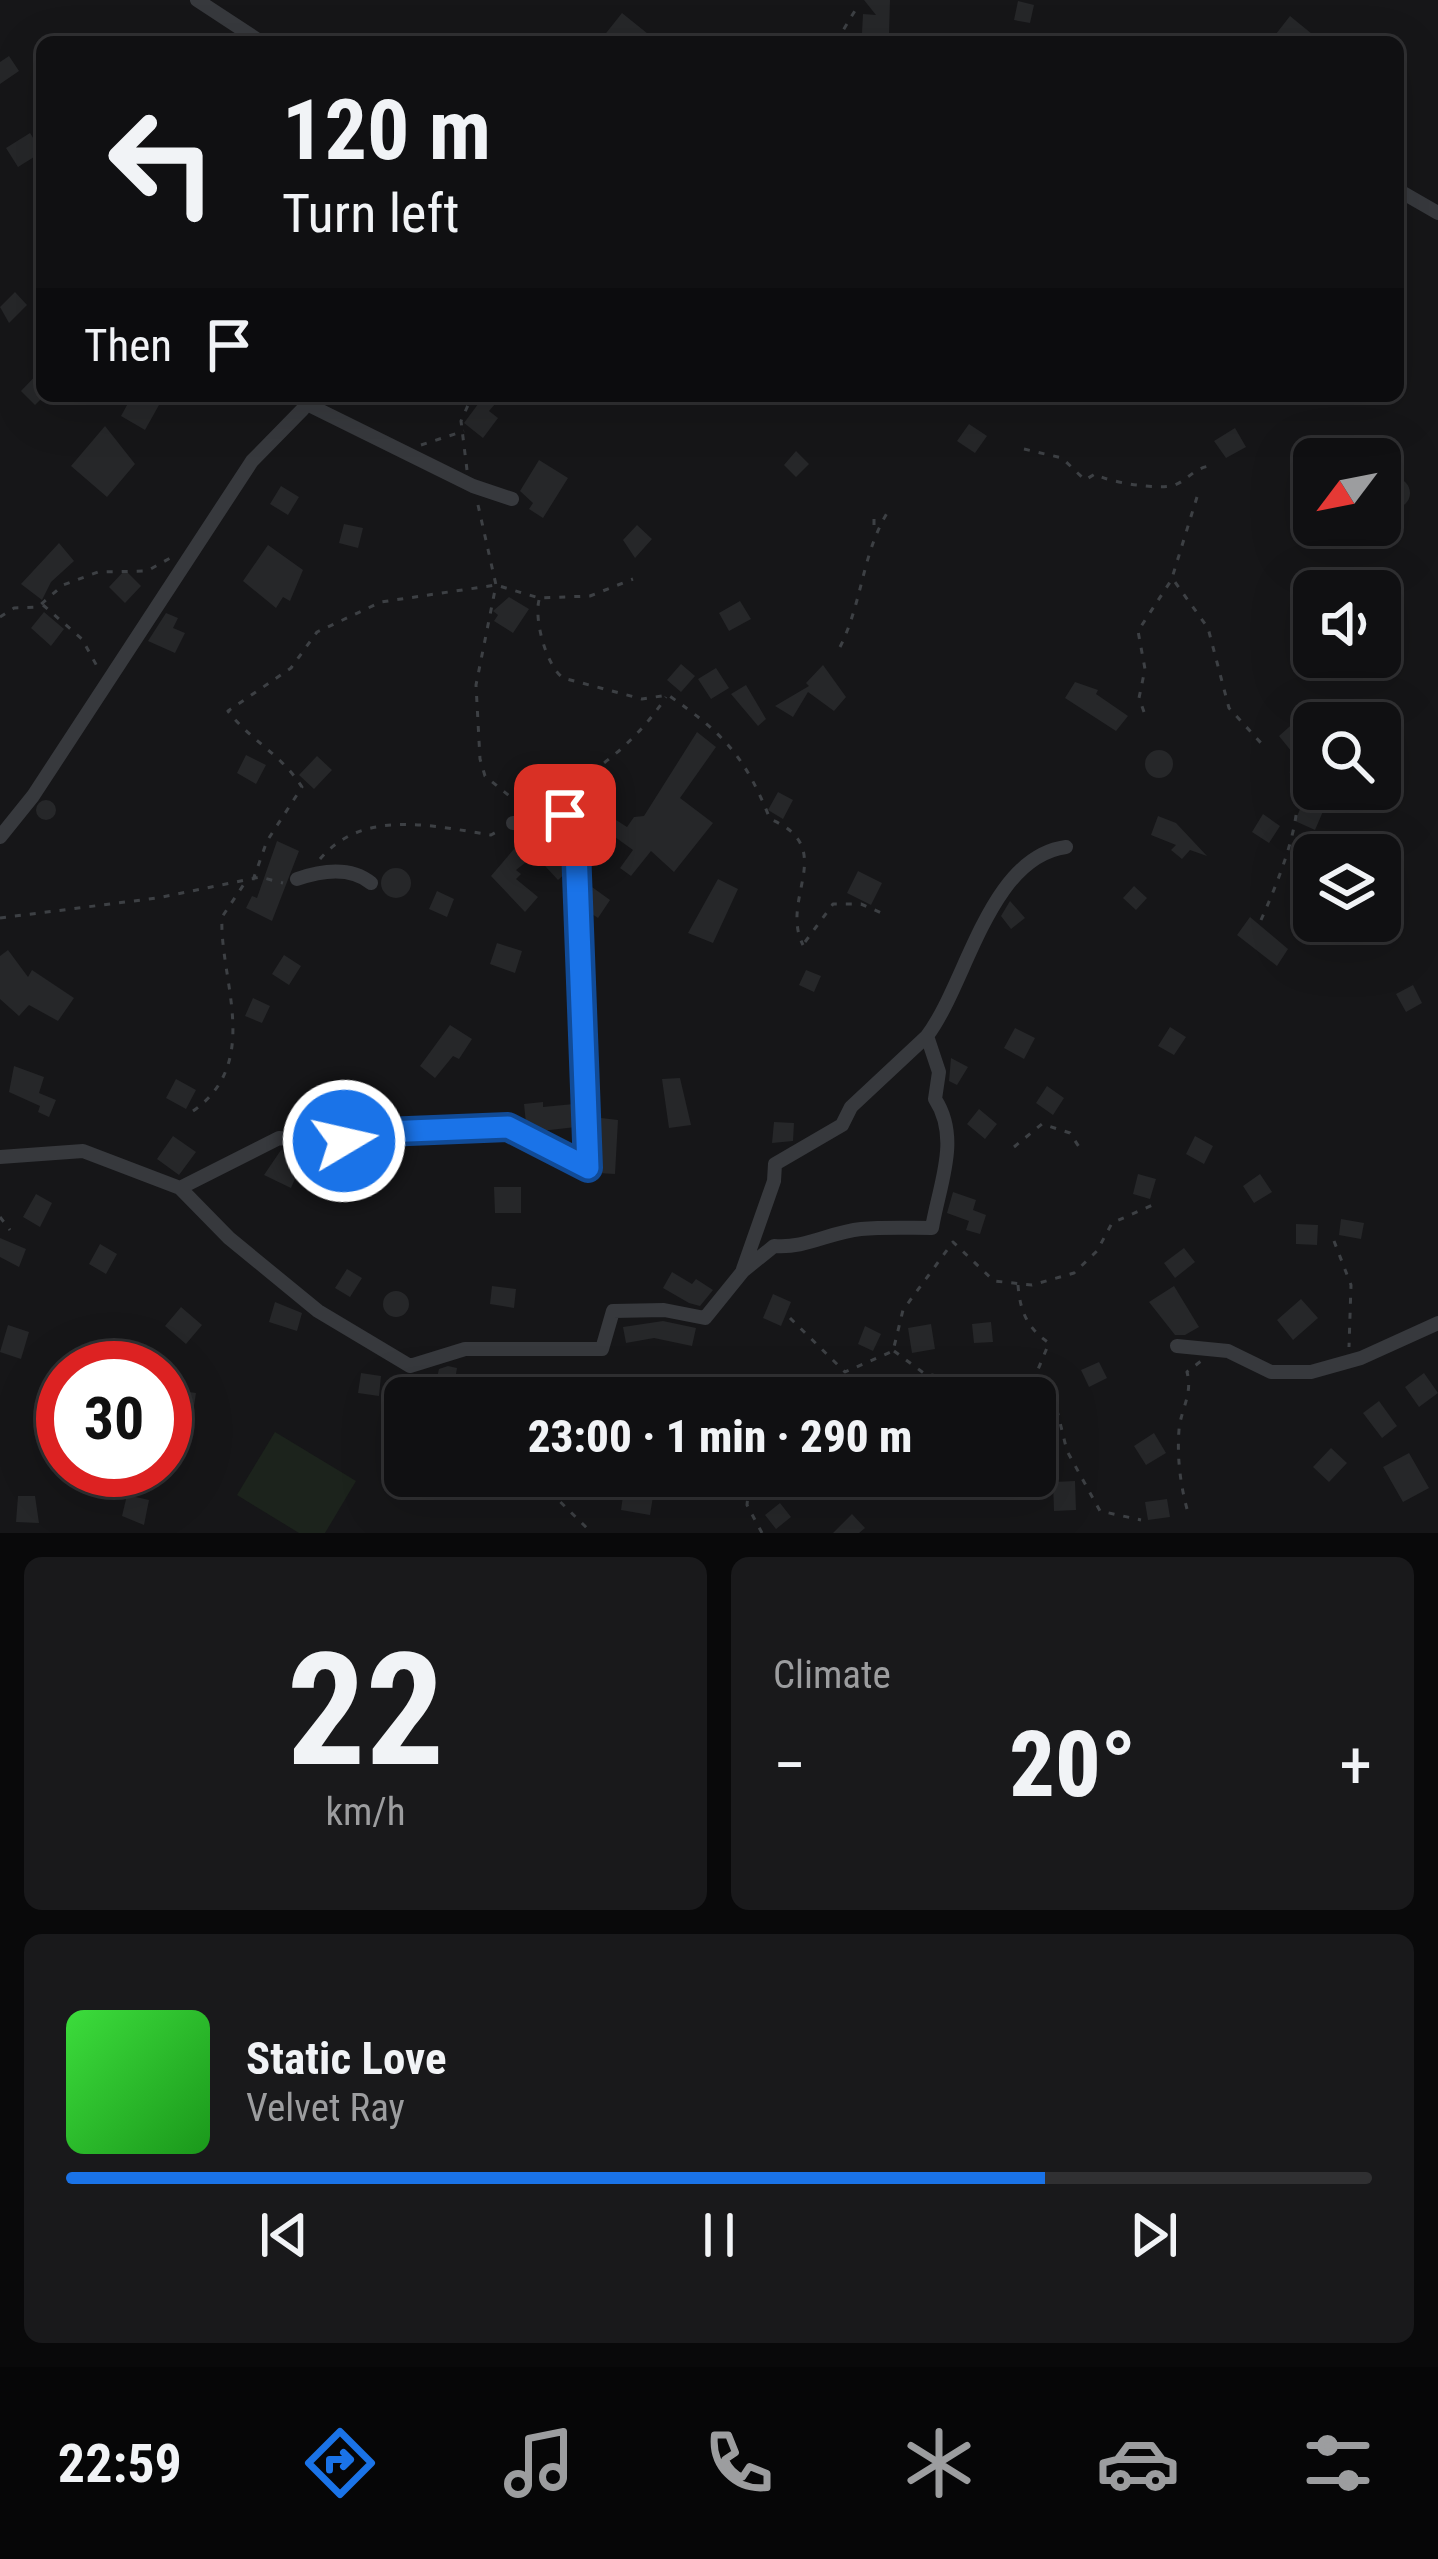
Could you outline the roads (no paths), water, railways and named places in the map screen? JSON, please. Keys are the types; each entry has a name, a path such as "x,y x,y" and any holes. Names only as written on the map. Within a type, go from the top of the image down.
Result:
{"street":[{"path":"197,0 253,36"},
{"path":"1404,193 1438,213"},
{"path":"0,837 33,796 252,461 306,402"},
{"path":"312,402 403,451 512,499"},
{"path":"180,1188 279,1138 317,1143 424,1130 508,1127 588,1168 575,822 565,815 538,824 513,823"},
{"path":"743,1271 774,1181 775,1164 842,1125 851,1107 927,1036 1003,890 1048,850 1066,848"},
{"path":"297,879 320,871 364,877 371,883"},
{"path":"0,1156 82,1150 180,1188 229,1238 318,1311 410,1366 465,1349 602,1349 613,1311 664,1310 705,1318 743,1271 774,1246 797,1248 820,1236 862,1229 932,1228 948,1156 943,1111 935,1099 939,1072 927,1036"},
{"path":"1177,1346 1217,1350 1271,1372 1311,1372 1438,1323"}]}
